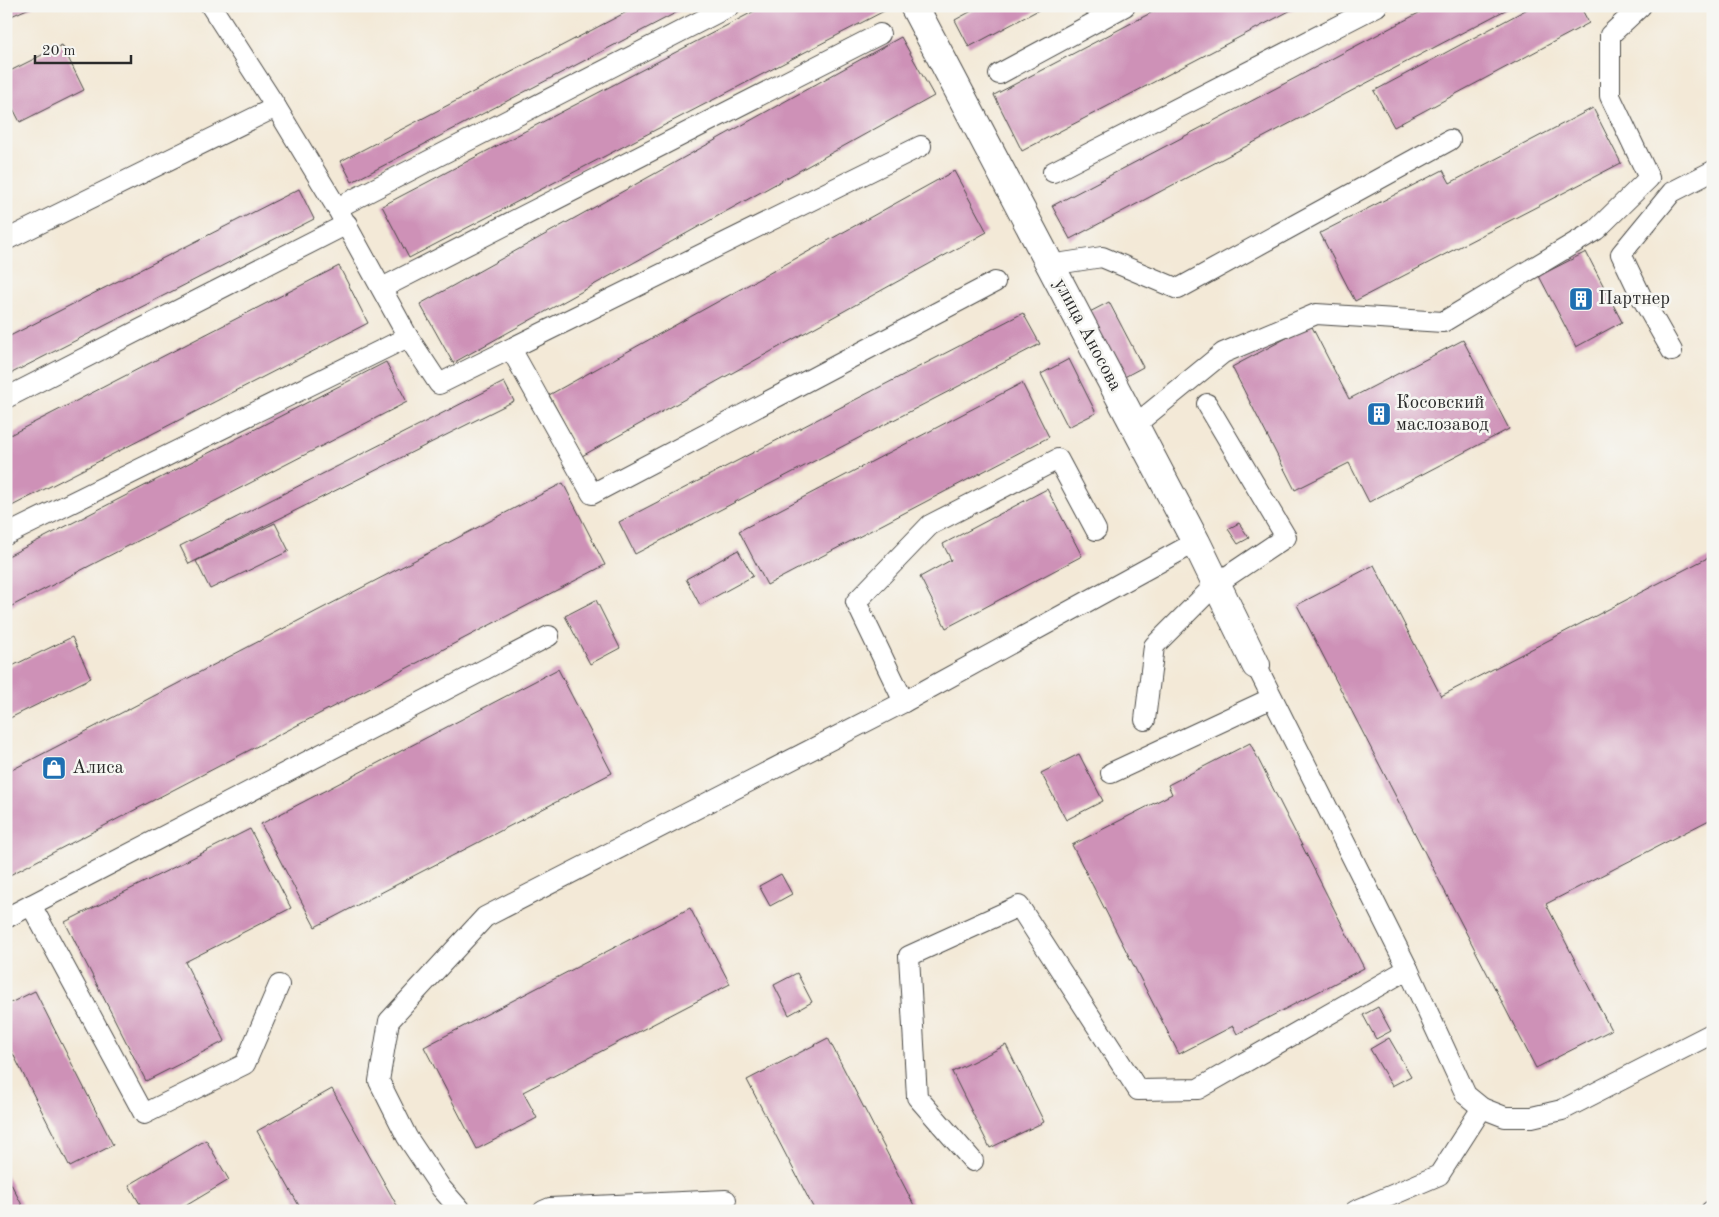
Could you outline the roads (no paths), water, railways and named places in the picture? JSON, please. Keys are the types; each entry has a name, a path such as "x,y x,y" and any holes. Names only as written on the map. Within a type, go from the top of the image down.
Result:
{"street":[{"name":"улица Аносова","path":"914,6 1196,542 1256,665"}],"lane":[{"path":"211,6 276,107 342,216 408,337 439,384 921,146"},
{"path":"6,398 730,6"},
{"path":"999,74 1125,6"},
{"path":"1053,172 1377,6"},
{"path":"1135,425 1223,353 1316,314 1443,322 1596,230 1649,178 1610,96 1610,35 1641,6"},
{"path":"382,288 880,34"},
{"path":"6,240 276,107"},
{"path":"1050,265 1102,258 1178,289 1450,140"},
{"path":"1672,351 1642,298 1621,254 1672,192 1713,171"},
{"path":"511,349 592,494 994,282"},
{"path":"6,535 408,337"},
{"path":"1145,720 1154,646 1216,584 1286,537 1207,404"},
{"path":"904,702 856,602 930,525 1058,459 1096,530"},
{"path":"461,1211 441,1188 407,1137 379,1081 389,1021 485,917 904,702 1196,542"},
{"path":"6,918 549,636"},
{"path":"1256,665 1408,969 1466,1095 1482,1108 1505,1117 1532,1117 1562,1110 1713,1033"},
{"path":"1111,774 1272,698"},
{"path":"32,904 144,1114 245,1064 279,985"},
{"path":"974,1161 917,1097 908,956 1019,906 1138,1090 1198,1089 1408,969"},
{"path":"1355,1211 1439,1175 1482,1108"},
{"path":"543,1211 550,1208 726,1200"}],"place":[{"name":"Партнер","path":"1581,299"},
{"name":"Косовский маслозавод","path":"1379,414"},
{"name":"Алиса","path":"54,768"}]}
